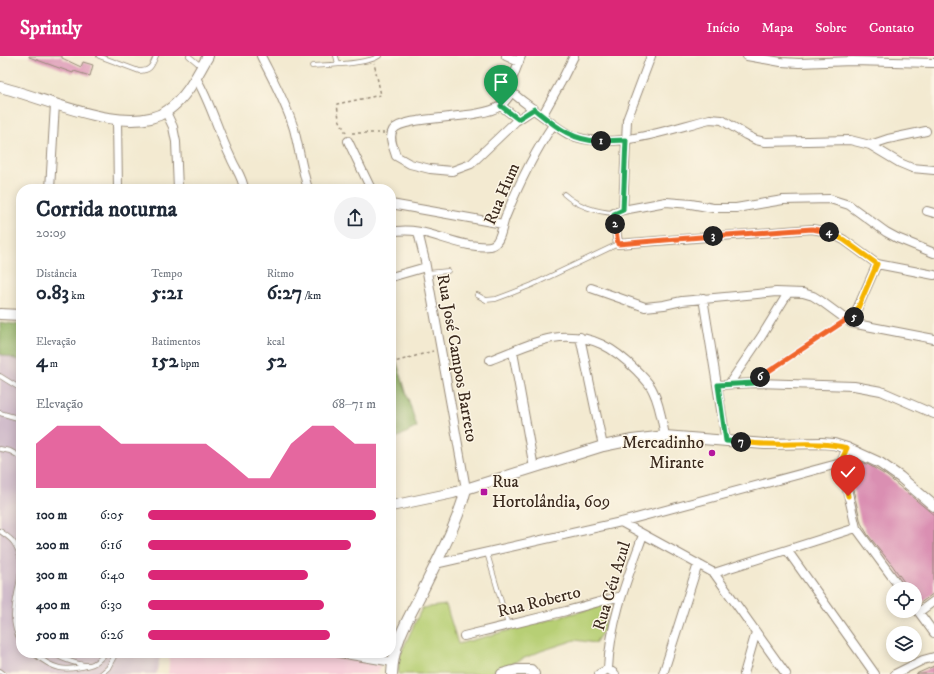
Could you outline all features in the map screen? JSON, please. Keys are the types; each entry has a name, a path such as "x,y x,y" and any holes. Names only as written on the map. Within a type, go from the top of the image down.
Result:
{"street":[{"path":"0,87 85,113 117,120 134,121 151,119 166,112 179,101 196,78 208,56"},
{"path":"261,56 288,110 307,184"},
{"path":"506,56 520,59 511,82 512,92 501,106 484,112 402,124 394,128 392,137 396,156 410,164 452,171 471,164 518,119 534,109"},
{"path":"542,116 574,56"},
{"path":"623,210 628,120 651,56"},
{"path":"747,56 782,62 799,63 913,59 934,63"},
{"path":"196,78 204,93 230,157 243,184"},
{"path":"512,92 553,125 584,140 596,142 626,140 716,118 756,140 765,142 850,140 870,145 900,163 912,168 934,170"},
{"path":"50,184 55,104"},
{"path":"501,106 518,119"},
{"path":"166,112 173,127 176,142 178,184"},
{"path":"117,120 118,184"},
{"name":"Rua Hum","path":"396,232 418,232 460,243 483,246 493,245 499,239 503,224 512,203 531,164 553,125"},
{"path":"870,145 888,139 926,131"},
{"path":"347,137 369,184"},
{"path":"934,253 897,238 886,232 849,205 830,199 783,200 736,208 714,208 685,203 666,202 623,210 614,214 618,244 812,229 829,232 844,240 877,264 934,275"},
{"path":"396,205 503,224"},
{"name":"Rua José Campos Barreto","path":"418,232 466,489"},
{"path":"849,322 877,264"},
{"path":"396,276 426,270"},
{"path":"591,288 645,308 703,298 763,293 803,294 813,296 829,306 849,322 934,339"},
{"path":"729,384 761,337 788,293"},
{"path":"703,298 726,441"},
{"path":"0,314 16,315"},
{"path":"490,360 544,340 560,337 594,340 605,345 624,358 646,380 653,390 665,436"},
{"path":"580,338 602,446"},
{"path":"513,352 534,468"},
{"path":"718,385 754,383 854,386 880,391 934,414"},
{"path":"396,505 466,489 602,446 632,440 665,436 765,444 834,444 847,448 880,463 911,485 934,506"},
{"path":"847,448 840,463 856,528 897,582"},
{"path":"435,564 621,522 840,463"},
{"path":"396,648 404,626 462,506 466,489"},
{"path":"621,522 714,573 786,674"},
{"path":"714,573 856,528"},
{"name":"Rua Céu Azul","path":"612,671 610,640 621,596 643,535"},
{"path":"787,550 875,674"},
{"path":"663,674 698,564"},
{"name":"Rua Roberto","path":"464,636 621,596"},
{"path":"922,607 934,601"},
{"path":"922,616 934,633"},
{"path":"744,674 756,632"},
{"path":"895,674 923,660 934,657"},
{"path":"369,658 393,662"},
{"path":"392,674 394,658"},
{"path":"502,674 517,670 532,672"},
{"path":"598,674 612,671"}],"lane":[{"path":"99,56 139,71 145,71 150,69 156,56"},
{"path":"189,56 202,67"},
{"path":"336,56 338,64"},
{"path":"312,66 374,59 379,56"},
{"path":"564,194 578,204 601,212 614,214"},
{"path":"477,295 486,300 496,299 532,285 618,244"},
{"path":"426,270 448,270"},
{"path":"754,383 767,372 849,322"},
{"path":"0,376 16,386"},
{"path":"0,413 16,418"},
{"path":"0,449 10,451 16,454"},
{"path":"0,531 14,542 16,547"},
{"path":"487,553 508,625"},
{"path":"16,584 10,614 12,625 16,632"},
{"path":"39,658 55,668 73,670 90,665 100,658"},
{"path":"62,658 67,661 90,665"},
{"path":"101,674 108,668 113,658"},
{"path":"0,670 4,674"}],"path":[{"path":"374,59 381,95 337,104 339,119 347,137 392,137"},
{"path":"396,362 440,349"}],"shaded area":[{"path":"0,354 16,359 16,658 160,658 156,674 0,674"},
{"path":"170,658 350,658 380,665 378,674 168,674"}],"green space":[{"path":"0,322 16,324 16,359 0,354"},
{"path":"396,360 417,427 396,438"},
{"path":"608,604 604,630 595,643 575,640 541,651 487,674 398,674 399,657 422,608 446,605 458,644"}],"building":[{"path":"29,56 62,56 62,58 81,67 83,62 93,65 90,76 74,71 73,73"},
{"path":"854,459 869,465 887,476 934,515 934,593 922,602 922,582 904,582 868,535 861,523 848,466"},
{"path":"934,666 934,674 916,674"}],"place":[{"name":"Mercadinho Mirante","path":"712,453"},
{"name":"Rua Hortolândia, 609","path":"484,492"}],"route":[{"path":"501,106 518,119 534,109 553,125 584,140 596,142 626,140 623,210 614,214 618,244 812,229 829,232 844,240 877,264 852,323 846,320 767,372 754,383 718,385 726,441 765,444 822,443 834,444 847,448 840,463 848,496"}]}
